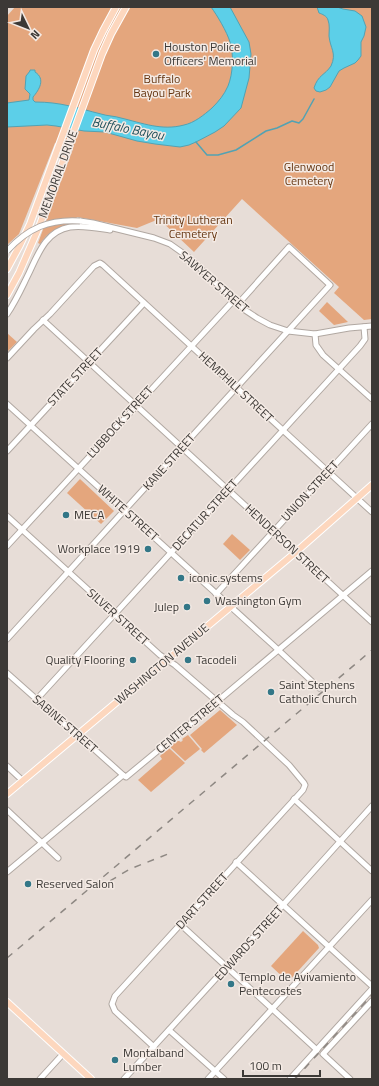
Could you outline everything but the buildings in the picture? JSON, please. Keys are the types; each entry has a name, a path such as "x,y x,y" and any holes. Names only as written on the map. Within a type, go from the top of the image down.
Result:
{"main road":[{"name":"MEMORIAL DRIVE","path":"7,269 30,224 94,50 116,7"},
{"name":"MEMORIAL DRIVE","path":"7,295 31,247 102,54 126,7"},
{"name":"WASHINGTON AVENUE","path":"7,794 296,552 372,486"},
{"path":"7,1002 91,1079"}],"street":[{"name":"SAWYER STREET","path":"7,251 24,235 43,225 56,221 69,220 104,225 154,238 170,244 187,256 245,310 270,325 288,331 315,334 349,328 372,326"},
{"name":"SAWYER STREET","path":"7,314 41,248 48,238 65,228 76,226 128,232"},
{"name":"LUBBOCK STREET","path":"7,546 191,345 236,302 289,247 330,285"},
{"name":"HEMPHILL STREET","path":"43,320 94,266 100,263 372,512"},
{"name":"KANE STREET","path":"7,640 330,285"},
{"name":"STATE STREET","path":"7,451 144,302"},
{"path":"7,358 43,320"},
{"name":"HENDERSON STREET","path":"43,320 372,622"},
{"name":"DECATUR STREET","path":"37,699 363,343 365,337 364,327"},
{"path":"315,334 316,345 319,351 372,399"},
{"name":"WHITE STREET","path":"7,404 278,649 319,688"},
{"name":"UNION STREET","path":"216,594 372,424"},
{"name":"SILVER STREET","path":"7,516 160,654 175,665 293,770 305,786 294,799"},
{"name":"CENTER STREET","path":"7,872 123,775 126,777 217,702 372,570"},
{"name":"SABINE STREET","path":"7,673 123,775"},
{"path":"7,766 23,781"},
{"path":"294,799 372,870"},
{"name":"DART STREET","path":"154,1047 115,1011 112,1004 115,996 294,799"},
{"name":"EDWARDS STREET","path":"124,1079 372,806"},
{"path":"7,810 58,858"},
{"path":"236,862 372,986"},
{"path":"208,1079 372,900"},
{"path":"180,924 317,1050"},
{"path":"290,1079 372,989"},
{"path":"350,1079 323,1054 372,1001"},
{"path":"169,1030 224,1079"},
{"path":"40,1079 64,1054"}],"green space":[{"path":"15,7 372,7 372,319 364,320 334,293 339,287 242,199 194,252 159,219 137,228 77,217 73,224 63,226 50,232 40,244 38,243 73,149 55,143 19,234 7,245 7,16"},
{"path":"327,302 348,322 334,325 319,311"},
{"path":"7,333 17,342 7,352"},
{"path":"80,479 114,511 101,524 67,493"},
{"path":"232,534 250,550 240,560 223,544"},
{"path":"220,710 237,725 204,753 190,735"},
{"path":"188,735 200,749 185,761 170,747 176,741 181,742 183,740 182,739"},
{"path":"169,748 185,763 151,792 138,780 162,759 160,756"},
{"path":"303,931 318,945 319,948 288,982 271,966"}],"water":[{"name":"Buffalo Bayou","path":"211,7 230,7 249,42 251,54 249,78 241,108 224,126 215,132 189,145 180,147 137,141 105,132 84,131 56,126 7,127 7,103 29,100 30,94 25,89 26,76 30,70 35,70 41,81 39,88 33,97 35,102 69,106 160,127 176,127 195,121 212,108 221,98 230,81 232,70 232,52 227,33"},
{"path":"317,7 337,7 355,11 362,16 366,27 361,42 361,56 355,63 339,71 330,87 320,92 316,91 314,88 318,80 331,66 333,54 329,36 328,20 326,16 319,13"}],"waterway":[{"path":"196,142 207,155 218,155 236,150 266,131 292,121 299,123 303,119 314,99"}],"railway":[{"path":"7,958 372,650"},
{"path":"98,888 130,869 173,852"},
{"path":"295,1079 372,995"}],"place":[{"name":"Houston Police Officers' Memorial","path":"156,54"},
{"name":"MECA","path":"66,515"},
{"name":"Workplace 1919","path":"148,549"},
{"name":"iconic.systems","path":"181,578"},
{"name":"Washington Gym","path":"207,601"},
{"name":"Julep","path":"187,607"},
{"name":"Quality Flooring","path":"133,660"},
{"name":"Tacodeli","path":"188,660"},
{"name":"Saint Stephens Catholic Church","path":"271,692"},
{"name":"Reserved Salon","path":"28,884"},
{"name":"Templo de Avivamiento Pentecostes","path":"231,984"},
{"name":"Montalband Lumber","path":"115,1060"}],"park label":[{"name":"Buffalo Bayou Park","path":"162,86"},
{"name":"Glenwood Cemetery","path":"309,174"},
{"name":"Trinity Lutheran Cemetery","path":"193,227"}]}
